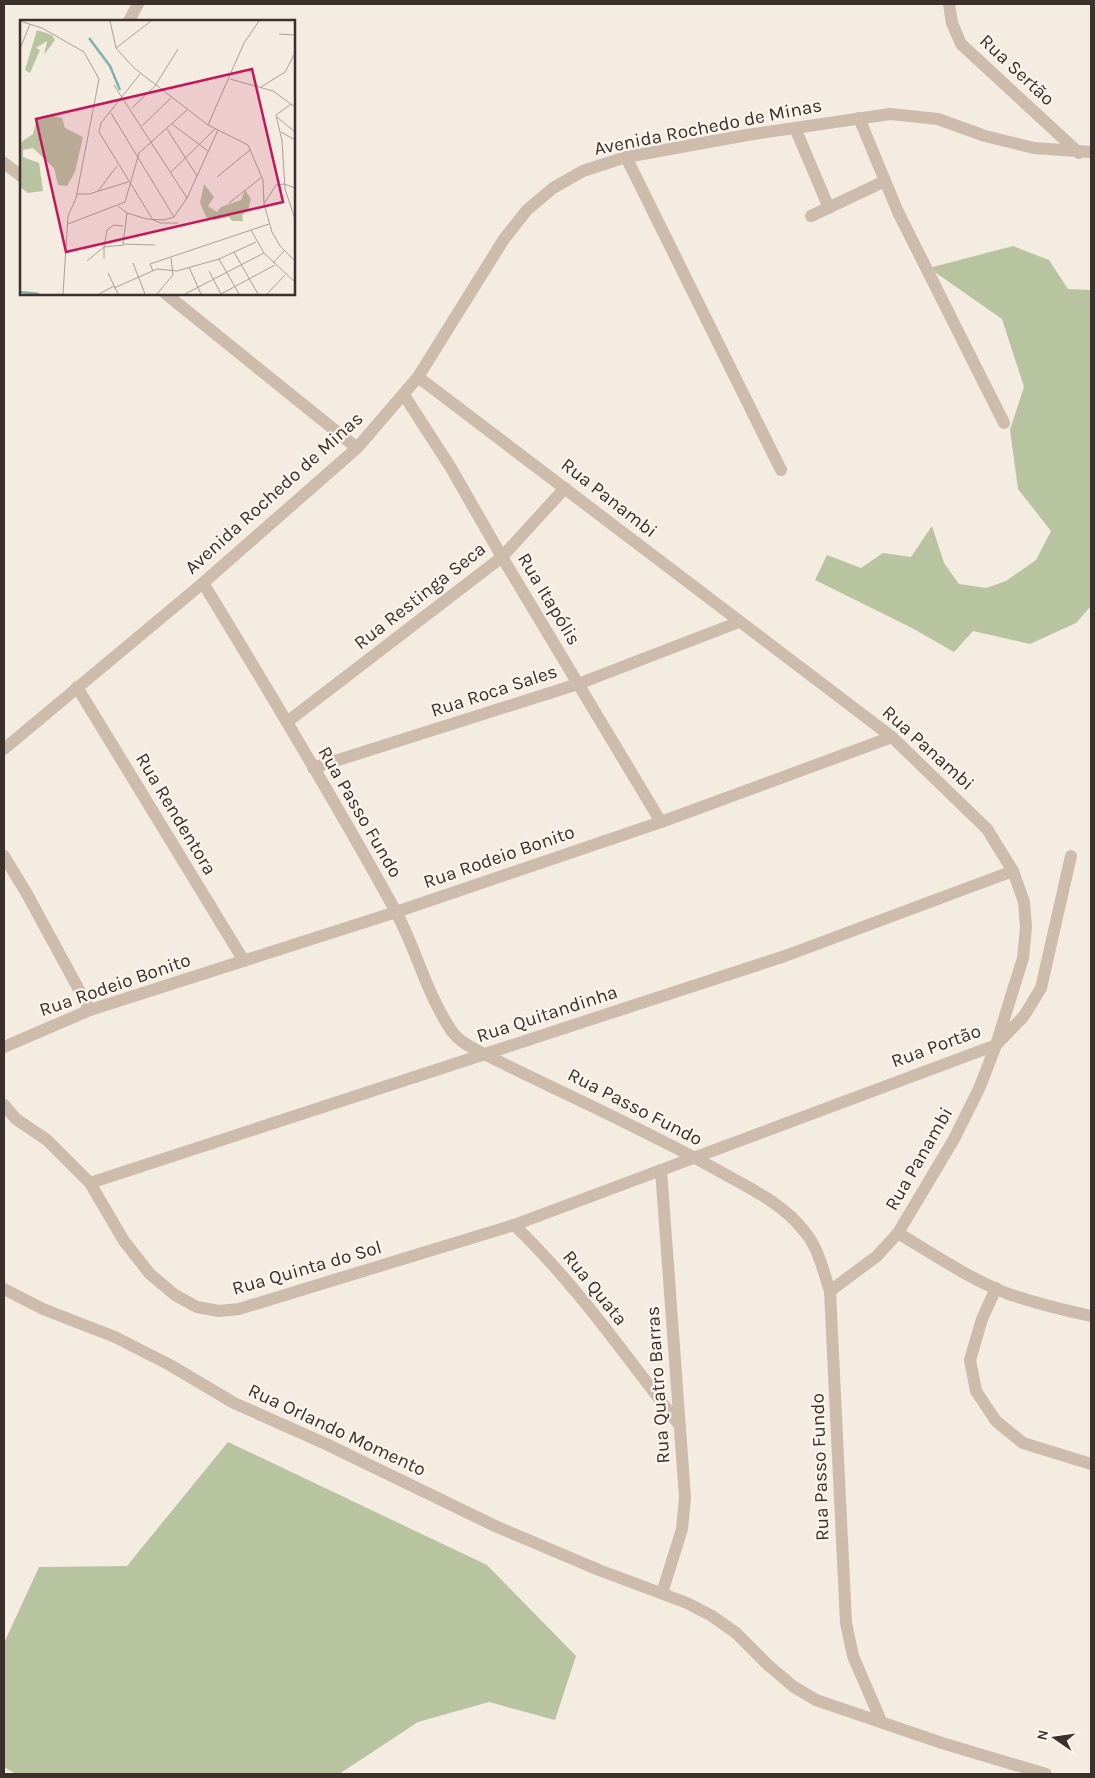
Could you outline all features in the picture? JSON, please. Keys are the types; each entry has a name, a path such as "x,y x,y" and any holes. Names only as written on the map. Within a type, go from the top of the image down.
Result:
{"street":[{"path":"130,20 138,4"},
{"name":"Rua Sertão","path":"949,4 952,23 961,44 1085,153"},
{"name":"Avenida Rochedo de Minas","path":"4,749 203,583 357,448 418,377 504,239 527,210 553,188 583,171 626,157 890,114 938,119 985,136 1034,148 1085,153"},
{"path":"859,118 898,212 1004,423"},
{"path":"795,128 829,208"},
{"path":"626,157 780,470"},
{"path":"4,163 20,175"},
{"path":"811,216 885,182"},
{"path":"167,295 357,448"},
{"name":"Rua Panambi","path":"418,377 892,736 987,829 1013,872 1024,902 1026,927 1023,958 996,1044 978,1089 954,1139 898,1233 871,1261 830,1291"},
{"name":"Rua Itapólis","path":"404,395 452,468 502,557 661,822"},
{"name":"Rua Restinga Seca","path":"287,722 502,557 565,488"},
{"name":"Rua Passo Fundo","path":"203,583 287,722 396,912 441,1014 452,1032 466,1044 484,1054 648,1132 766,1197 785,1210 806,1232 817,1251 830,1291 846,1623 853,1656 881,1721"},
{"name":"Rua Roca Sales","path":"313,768 578,684 739,622"},
{"name":"Rua Rendentora","path":"77,687 244,961"},
{"name":"Rua Rodeio Bonito","path":"4,1047 90,1010 396,912 661,822 892,736"},
{"path":"4,856 27,894 90,1010"},
{"name":"Rua Portão","path":"695,1157 996,1044 1024,1016 1041,988 1072,856"},
{"name":"Rua Quitandinha","path":"90,1183 785,956 1013,872"},
{"name":"Rua Quinta do Sol","path":"4,1105 16,1119 47,1140 90,1183 124,1241 150,1274 175,1295 197,1308 219,1311 261,1302 514,1225 695,1157"},
{"name":"Rua Quatro Barras","path":"661,1170 685,1497 682,1529 662,1593"},
{"name":"Rua Quata","path":"514,1225 540,1250 680,1426"},
{"path":"898,1233 973,1278 996,1288 1056,1308 1091,1316"},
{"path":"996,1288 982,1319 970,1360 976,1391 996,1421 1023,1443 1091,1464"},
{"name":"Rua Orlando Momento","path":"4,1289 43,1309 115,1337 170,1365 234,1403 326,1444 495,1526 687,1603 712,1616 736,1633 768,1665 794,1687 816,1700 1046,1774"}],"green space":[{"path":"1013,246 1049,260 1068,289 1091,290 1091,606 1076,623 1030,644 973,631 954,652 912,628 815,580 827,555 861,568 883,553 911,557 932,526 944,563 959,584 986,588 1006,581 1036,560 1051,531 1018,489 1010,430 1024,387 1002,319 929,268"},
{"path":"228,1442 487,1565 576,1656 555,1720 489,1702 418,1722 339,1774 16,1774 4,1767 4,1643 39,1567 127,1566"}]}
